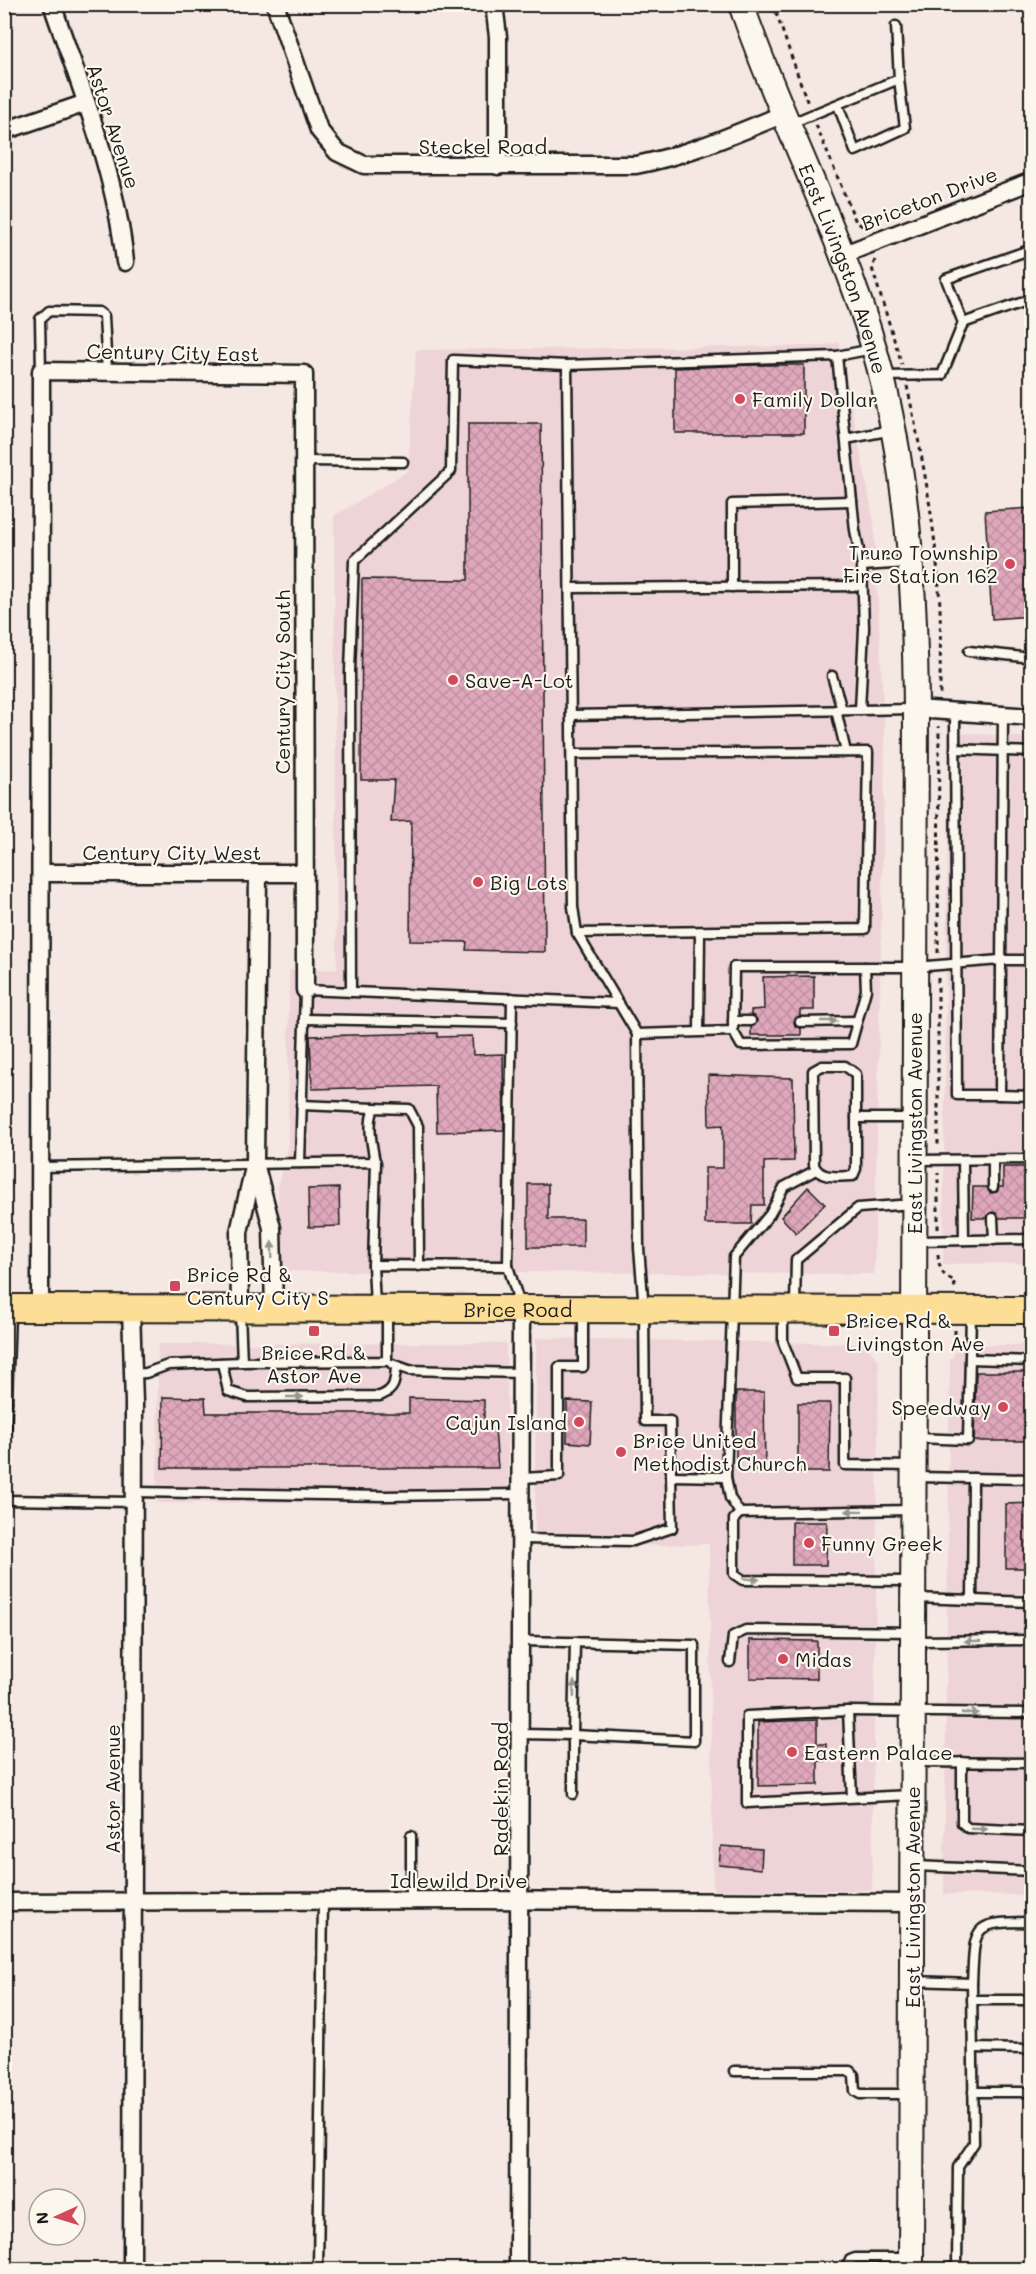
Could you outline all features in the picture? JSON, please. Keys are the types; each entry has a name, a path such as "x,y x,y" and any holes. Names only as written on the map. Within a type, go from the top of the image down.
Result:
{"main road":[{"name":"East Livingston Avenue","path":"741,4 842,255 874,349 905,495 912,563 916,709 911,1589 911,2265"},
{"name":"Brice Road","path":"8,1308 970,1308 1032,1310"}],"street":[{"name":"Astor Avenue","path":"52,4 116,198 125,262"},
{"name":"Steckel Road","path":"275,4 312,116 327,142 338,152 364,165 378,167 636,165 669,158 787,119"},
{"path":"494,4 498,37 498,166"},
{"path":"4,131 86,103"},
{"name":"Briceton Drive","path":"842,255 1032,181"},
{"path":"40,1308 41,371"},
{"name":"Century City East","path":"41,371 304,374"},
{"name":"Century City South","path":"304,374 303,873 305,990"},
{"path":"916,709 1032,717"},
{"name":"Century City West","path":"41,873 303,873"},
{"path":"240,1309 239,1232 255,1163 258,874"},
{"path":"255,1163 272,1228 274,1309"},
{"name":"Astor Avenue","path":"130,1309 134,1497 132,2270"},
{"name":"Radekin Road","path":"518,2270 522,1641 521,1309"},
{"name":"Idlewild Drive","path":"4,1902 411,1900 912,1903"}],"lane":[{"path":"838,105 855,151 904,128 896,26"},
{"path":"787,119 838,105 899,79"},
{"path":"881,376 942,375 963,323 946,279 1032,249"},
{"path":"963,323 1032,298"},
{"path":"41,371 40,319 49,311 99,312 105,316 107,372"},
{"path":"351,992 350,670 354,561 451,471 453,360 567,365 837,356 874,349"},
{"path":"837,356 852,501 862,566 864,628 860,710"},
{"path":"522,1539 633,1541 672,1528 670,1421 645,1422 644,1309 639,1248 638,1034 577,933 573,908 567,365"},
{"path":"846,439 893,430"},
{"path":"304,461 403,462"},
{"path":"732,587 732,504 852,501"},
{"path":"862,566 912,563"},
{"path":"570,588 862,586"},
{"path":"969,651 1032,658"},
{"path":"832,676 846,752"},
{"path":"571,715 916,709"},
{"path":"955,711 957,1095 1032,1096"},
{"path":"1000,1095 1003,715"},
{"path":"955,750 1032,752"},
{"path":"572,754 868,752 865,929 577,933"},
{"path":"699,1031 700,932"},
{"path":"865,967 866,990 851,1044 741,1045 733,1031 734,967 865,967 915,967 1000,960 1032,960"},
{"path":"300,1163 305,990 619,1003"},
{"path":"512,999 508,1266 521,1309"},
{"path":"304,1019 512,1023"},
{"path":"733,1021 751,1021"},
{"path":"800,1022 857,1021"},
{"path":"638,1034 733,1031"},
{"path":"822,1066 845,1066 856,1074 856,1170 853,1176 828,1177 816,1170 813,1071 822,1066"},
{"path":"301,1105 409,1109 418,1126 419,1266"},
{"path":"374,1108 371,1116 375,1162 373,1265 387,1361"},
{"path":"856,1118 914,1118"},
{"path":"914,1160 1032,1159"},
{"path":"963,1160 964,1240"},
{"path":"993,1160 993,1187"},
{"path":"40,1167 375,1162"},
{"path":"740,1513 730,1498 726,1478 734,1257 770,1214 784,1186 816,1170"},
{"path":"914,1203 858,1208 796,1260 783,1342 797,1378 845,1378 845,1465 973,1478 1032,1479"},
{"path":"993,1218 994,1240"},
{"path":"914,1242 1032,1239"},
{"path":"373,1265 508,1266"},
{"path":"4,1468 8,1308"},
{"path":"912,1438 968,1440 970,1308"},
{"path":"240,1309 242,1362"},
{"path":"4,1500 385,1496 522,1486 559,1476 559,1367 583,1367 583,1309"},
{"path":"970,1359 1032,1361"},
{"path":"132,1374 146,1373 168,1365 387,1361 396,1367 409,1370 521,1373"},
{"path":"222,1363 228,1391 236,1395 380,1396 391,1392 395,1383 396,1367"},
{"path":"671,1476 726,1478"},
{"path":"972,1600 973,1478"},
{"path":"912,1510 740,1513 734,1519 734,1574 743,1580 911,1589 972,1600 1032,1602"},
{"path":"730,1662 733,1636 746,1630 1032,1640"},
{"path":"521,1734 694,1741 694,1645 522,1641"},
{"path":"573,1794 575,1642"},
{"path":"848,1711 852,1798"},
{"path":"912,1795 747,1803 747,1716 848,1711 1032,1713"},
{"path":"912,1762 1032,1763"},
{"path":"962,1762 962,1823 968,1828 1032,1831"},
{"path":"411,1836 411,1900"},
{"path":"912,1866 1032,1871"},
{"path":"318,2270 323,1901"},
{"path":"957,2268 958,2168 974,2143 972,1983 974,1938 984,1926 1001,1922 1032,1922"},
{"path":"912,1981 972,1983"},
{"path":"972,2000 1032,2000"},
{"path":"973,2049 1032,2049"},
{"path":"734,2071 850,2071 854,2075 855,2091 860,2094 911,2094"},
{"path":"973,2092 1032,2092"},
{"path":"847,2270 850,2260 855,2258 911,2265 1019,2270"}],"shaded area":[{"path":"839,342 874,522 885,744 874,1274 279,1271 278,1185 288,1148 289,970 337,969 334,516 408,471 416,350 821,346"},
{"path":"949,732 1031,738 1031,1263 943,1264"},
{"path":"536,1338 865,1344 879,1361 872,1890 713,1890 709,1544 535,1547"},
{"path":"506,1343 509,1501 157,1503 158,1344"},
{"path":"960,1345 1031,1345 1031,1895 944,1894 950,1360"}],"building":[{"name":"Family Dollar","path":"804,365 804,433 675,433 675,368"},
{"path":"468,424 541,424 545,952 466,950 467,942 410,941 411,821 391,822 394,780 361,780 362,579 468,580"},
{"name":"Truro Township Fire Station 162","path":"1032,508 1032,616 992,619 985,511"},
{"path":"814,976 814,1010 800,1010 800,1016 794,1022 795,1026 801,1028 801,1035 751,1035 751,1027 757,1020 751,1015 751,1010 764,1009 763,977"},
{"path":"438,1033 438,1037 472,1036 473,1055 503,1054 504,1130 437,1132 436,1086 312,1089 310,1036"},
{"path":"708,1075 793,1078 794,1161 764,1162 764,1205 752,1205 751,1224 705,1224 705,1168 723,1168 723,1125 709,1126"},
{"path":"1003,1167 1028,1167 1028,1187 1032,1187 1032,1218 999,1218 993,1212 987,1218 972,1218 973,1187 987,1187 990,1193 997,1192 999,1187 1003,1187"},
{"path":"528,1184 548,1184 548,1219 583,1219 583,1247 528,1247"},
{"path":"808,1187 825,1204 796,1233 781,1217"},
{"path":"339,1188 340,1226 309,1227 308,1189"},
{"name":"Speedway","path":"976,1372 1032,1372 1032,1441 974,1441"},
{"path":"736,1392 764,1392 765,1470 750,1470 750,1457 736,1457"},
{"path":"163,1397 205,1398 206,1413 409,1413 409,1398 484,1400 484,1428 495,1428 498,1468 162,1468"},
{"name":"Cajun Island","path":"567,1401 592,1402 590,1444 567,1442"},
{"path":"798,1403 830,1403 829,1472 798,1472"},
{"path":"1032,1503 1032,1568 1006,1568 1006,1504"},
{"name":"Funny Greek","path":"792,1522 827,1522 826,1565 792,1565"},
{"name":"Midas","path":"750,1640 817,1641 817,1679 750,1678"},
{"name":"Eastern Palace","path":"817,1720 817,1744 826,1744 826,1761 818,1761 818,1785 758,1786 758,1722"},
{"path":"721,1846 762,1849 761,1869 719,1865"}],"place":[{"name":"Family Dollar","path":"740,399"},
{"name":"Truro Township Fire Station 162","path":"1010,564"},
{"name":"Save-A-Lot","path":"453,680"},
{"name":"Big Lots","path":"478,882"},
{"name":"Brice Rd & Century City S","path":"175,1286"},
{"name":"Brice Rd & Astor Ave","path":"314,1331"},
{"name":"Brice Rd & Livingston Ave","path":"834,1331"},
{"name":"Speedway","path":"1003,1407"},
{"name":"Cajun Island","path":"579,1422"},
{"name":"Brice United Methodist Church","path":"621,1452"},
{"name":"Funny Greek","path":"809,1543"},
{"name":"Midas","path":"783,1659"},
{"name":"Eastern Palace","path":"792,1752"}]}
